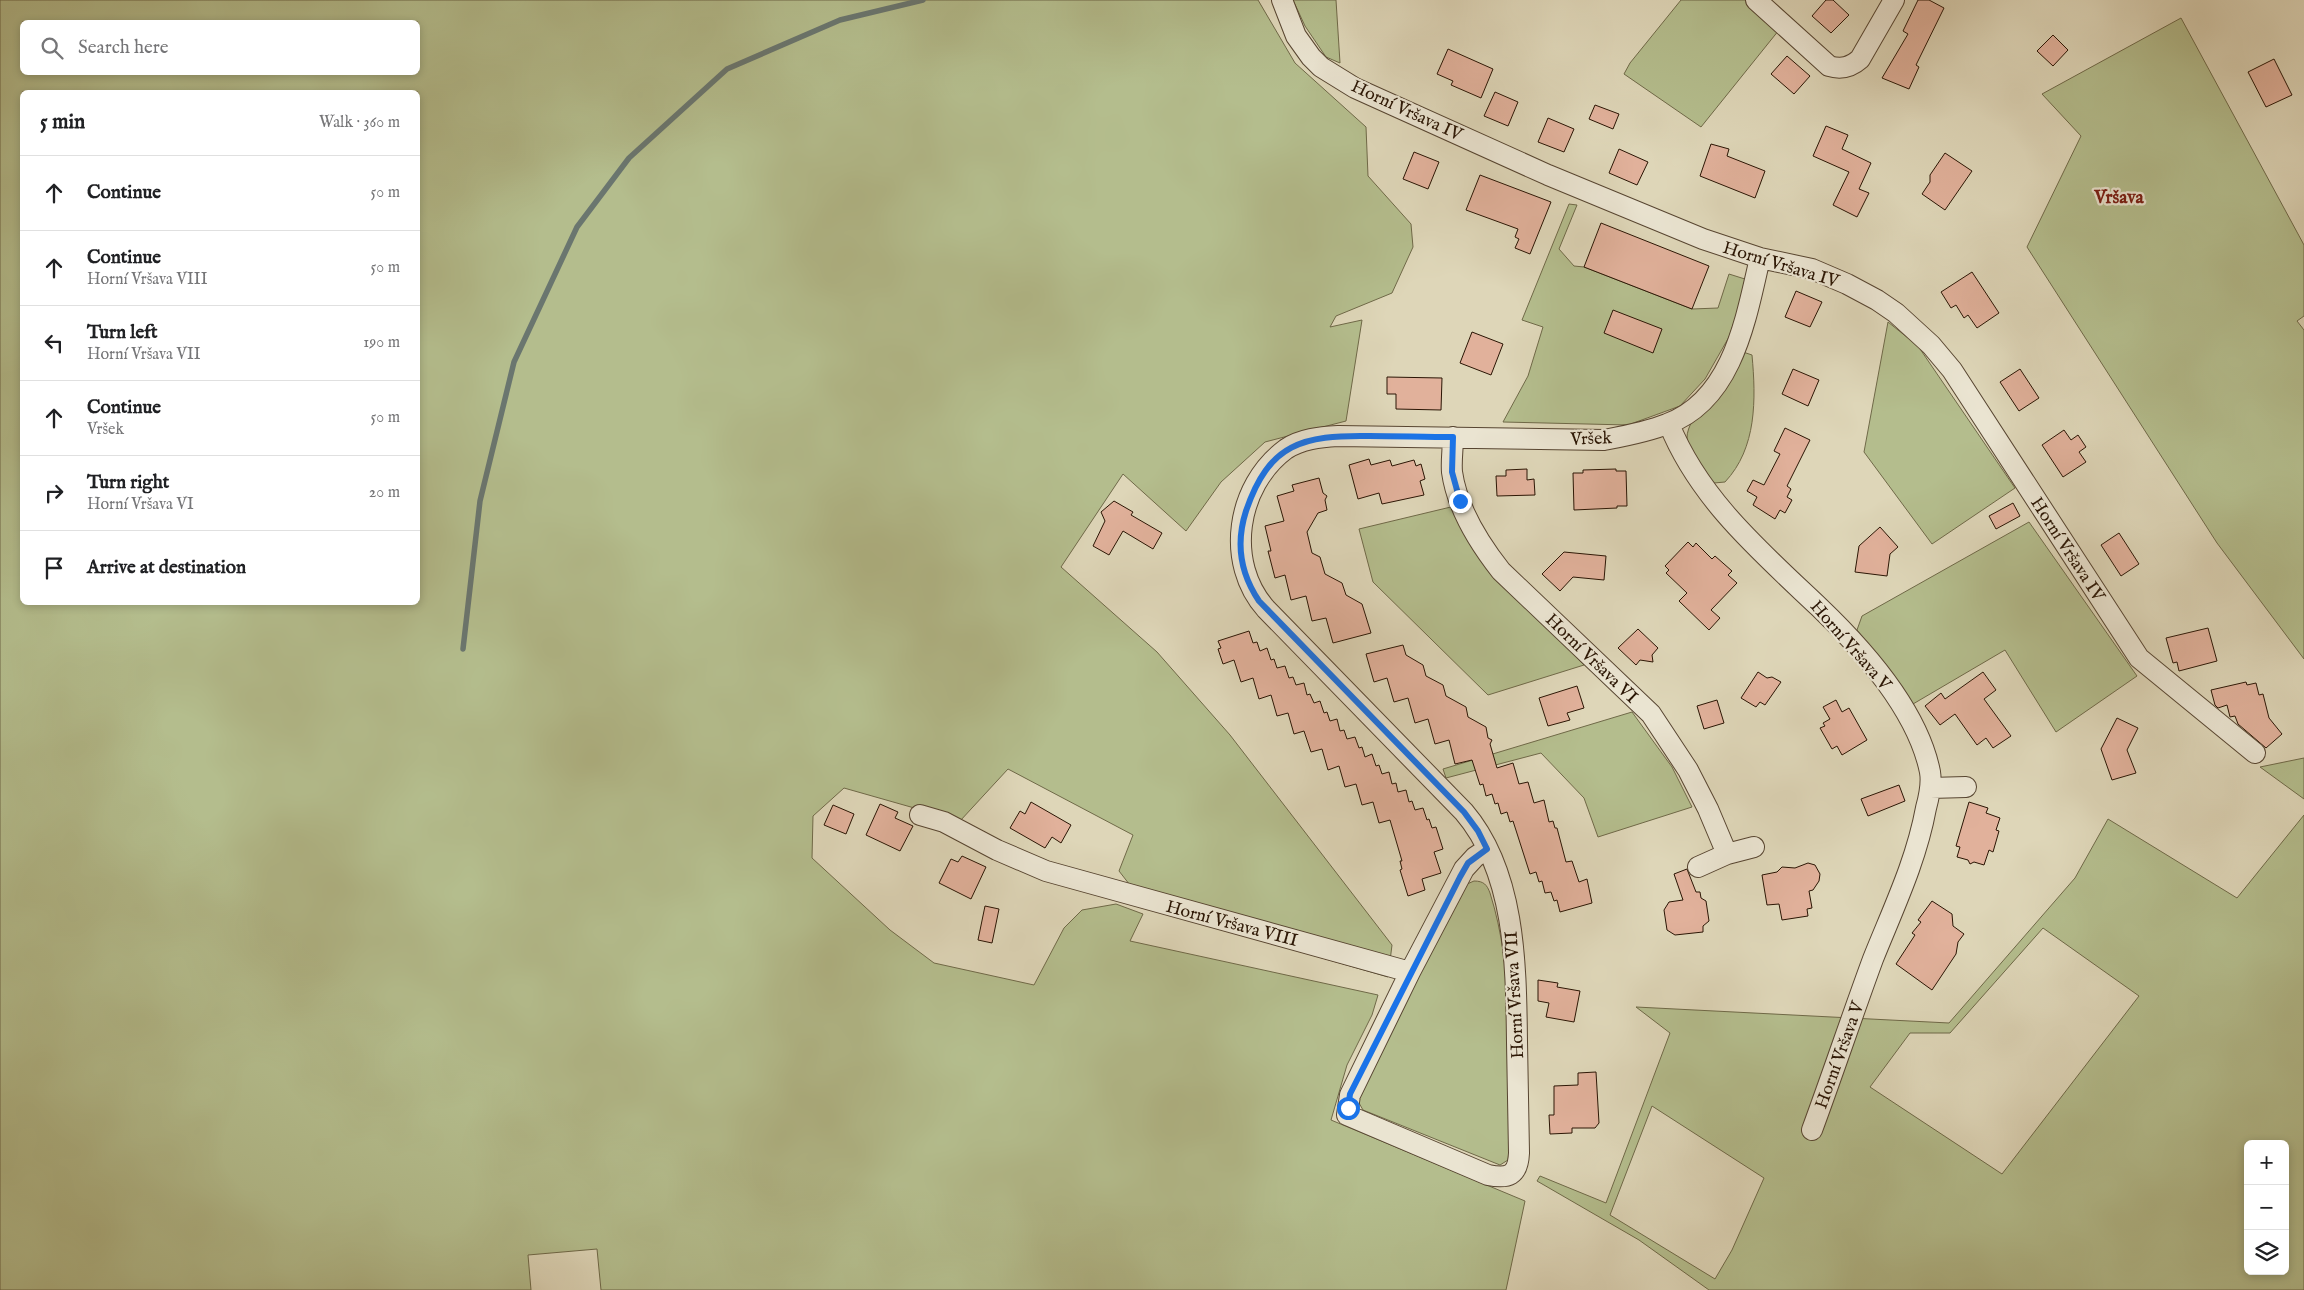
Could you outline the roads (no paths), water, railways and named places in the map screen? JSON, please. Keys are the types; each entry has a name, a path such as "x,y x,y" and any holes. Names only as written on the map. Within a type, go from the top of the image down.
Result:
{"street":[{"name":"Horní Vršava IV","path":"1282,0 1296,36 1311,57 1321,67 1355,88 1557,178 1704,239 1760,258 1812,270 1847,284 1877,300 1896,313 1932,345 1952,370 2138,658 2255,753"},
{"path":"1756,0 1830,66 1845,67 1853,65 1860,59 1894,0"},
{"name":"Vršek","path":"1314,438 1338,436 1604,440 1635,434 1669,424 1688,413 1704,400 1721,379 1734,354 1742,330 1751,301 1760,258"},
{"name":"Horní Vršava V","path":"1669,424 1680,451 1698,480 1742,534 1840,627 1889,684 1911,722 1930,773 1930,788 1915,857 1873,960 1812,1130"},
{"name":"Horní Vršava VI","path":"1453,437 1452,472 1460,501 1476,536 1488,555 1501,571 1651,714 1688,770 1708,809 1727,854"},
{"name":"Horní Vršava VII","path":"1314,438 1287,449 1269,465 1259,481 1242,522 1240,542 1246,579 1252,591 1266,609 1464,812 1478,831 1487,849 1508,916 1515,955 1519,1153 1517,1166 1512,1174 1506,1177 1488,1174 1347,1115 1350,1094 1410,972"},
{"path":"1930,788 1966,787"},
{"name":"Horní Vršava VIII","path":"920,815 944,822 997,850 1046,871 1410,972"},
{"path":"1698,867 1727,854 1754,847"},
{"path":"1410,972 1464,870 1475,857 1487,849"}],"waterway":[{"path":"463,649 480,501 514,362 577,227 629,158 727,69 840,20 923,0"}],"district":[{"name":"Vršava","path":"2119,196"}]}
